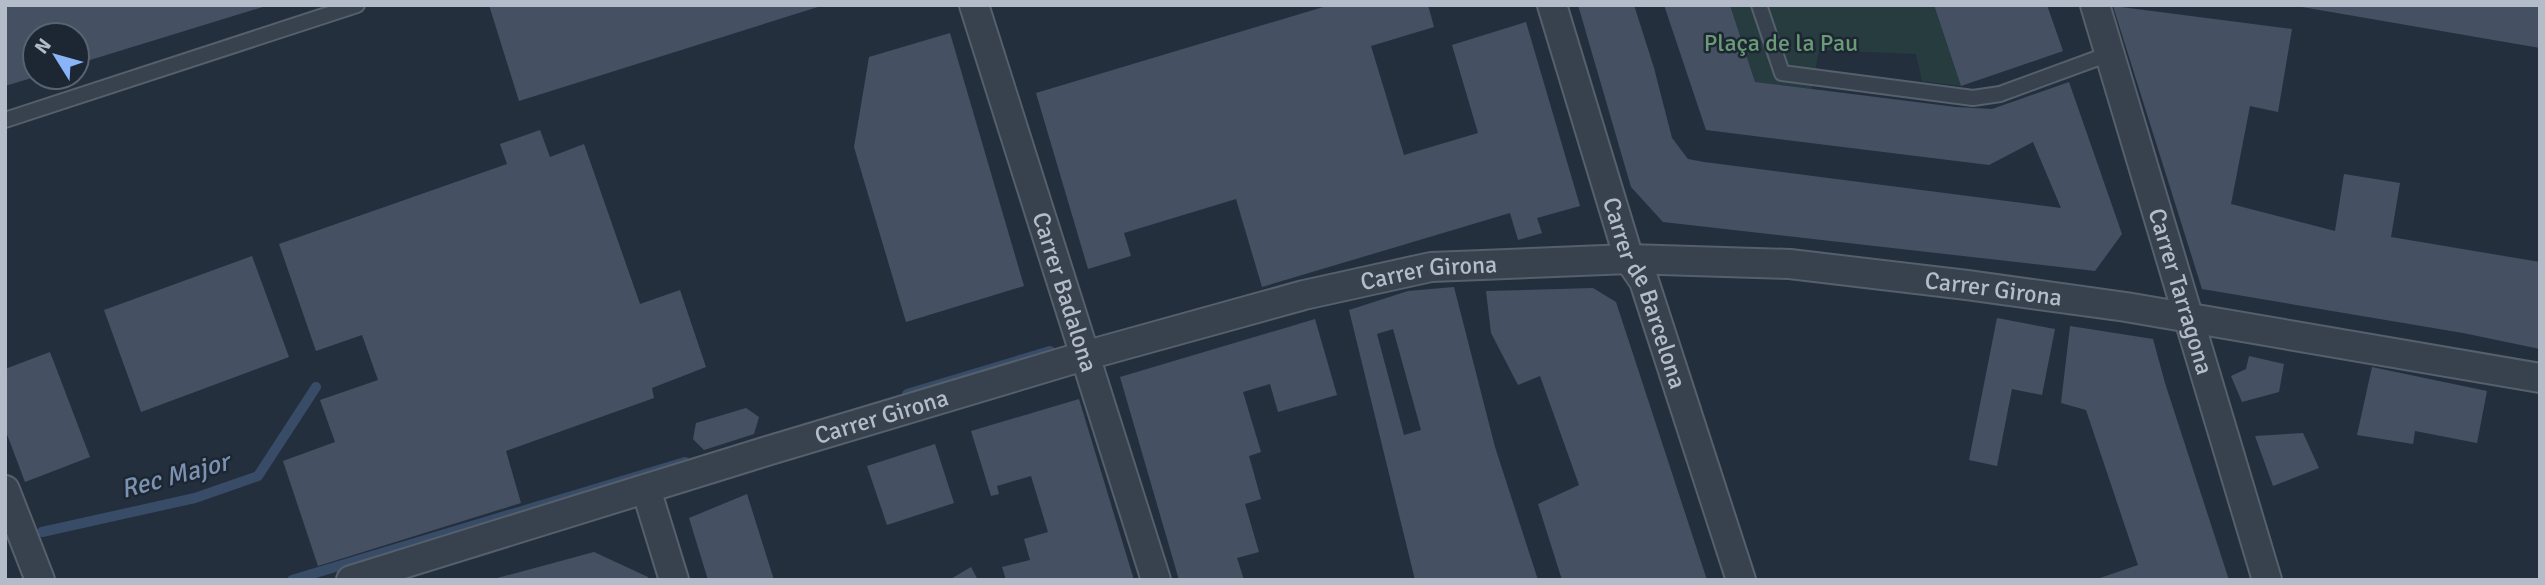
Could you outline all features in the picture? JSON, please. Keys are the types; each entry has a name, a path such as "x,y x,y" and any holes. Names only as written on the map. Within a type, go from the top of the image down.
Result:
{"street":[{"name":"Carrer Badalona","path":"974,5 1156,580"},
{"name":"Carrer de Barcelona","path":"1552,5 1629,259 1644,281 1741,580"},
{"name":"Carrer Tarragona","path":"2095,5 2267,580"},
{"name":"Carrer Girona","path":"351,580 1084,356 1304,295 1431,267 1629,259 1790,264 1967,285 2188,318 2540,378"},
{"path":"646,489 674,580"},
{"path":"5,490 40,580"}],"lane":[{"path":"5,120 357,5"},
{"path":"1759,5 1782,73 1973,99 2000,94 2109,54"}],"green space":[{"name":"Plaça de la Pau","path":"1730,5 1934,5 1961,86 1922,81 1916,54 1819,50 1812,89 1755,82"}],"building":[{"path":"5,5 266,5 91,60 91,21 21,21 21,81 5,86"},
{"path":"489,5 821,5 821,6 519,101"},
{"path":"1330,5 1428,5 1434,27 1371,46 1404,155 1478,133 1452,45 1526,22 1580,206 1537,218 1542,233 1518,240 1510,213 1262,287 1236,199 1124,233 1131,256 1088,269 1036,93"},
{"path":"1578,5 1634,5 1672,138 1688,159 1704,162 2061,208 2033,142 1989,165 1706,130 1664,5 1730,5 1755,82 1992,109 2069,82 2122,234 2095,271 1663,222 1631,187"},
{"path":"1934,5 2047,5 2063,51 1961,86"},
{"path":"2540,5 2540,48 2302,7"},
{"path":"2113,6 2292,29 2278,112 2250,106 2231,204 2335,231 2344,174 2400,183 2391,237 2540,262 2540,349 2463,333 2202,289"},
{"path":"950,33 1024,286 906,322 854,147 869,57"},
{"path":"540,130 550,157 584,144 640,304 680,290 706,367 652,388 654,398 506,451 521,503 318,566 283,461 335,442 320,400 378,380 362,335 316,351 279,244 507,164 500,144"},
{"path":"252,256 289,357 141,412 104,310"},
{"path":"1454,287 1495,447 1538,580 1415,580 1349,310 1408,291","holes":["1393,329 1421,430 1404,435 1377,334"]},
{"path":"1593,288 1616,302 1707,580 1562,580 1538,504 1579,485 1540,376 1518,385 1491,333 1486,291"},
{"path":"1997,318 2055,329 2042,395 2012,389 1997,466 1969,460"},
{"path":"1315,319 1337,395 1278,412 1270,384 1243,392 1261,452 1249,456 1261,499 1245,504 1259,552 1237,558 1244,580 1179,580 1120,377"},
{"path":"2070,326 2153,339 2229,580 2094,580 2138,565 2086,410 2061,403"},
{"path":"50,352 90,457 25,482 5,429 5,369"},
{"path":"2249,356 2284,364 2279,392 2242,402 2231,376 2246,369"},
{"path":"2372,367 2487,391 2477,443 2415,431 2413,444 2357,435"},
{"path":"1079,399 1134,580 1006,580 1002,567 1030,560 1024,539 1048,532 1031,476 997,486 999,494 991,496 971,431"},
{"path":"746,408 759,417 754,434 704,450 693,439 696,423"},
{"path":"2303,433 2319,468 2273,486 2255,436"},
{"path":"935,444 954,503 887,525 867,466"},
{"path":"747,494 774,580 708,580 689,518"},
{"path":"594,552 648,577 649,580 490,580"},
{"path":"971,567 978,580 949,580"}],"waterway":[{"path":"907,394 1050,351"},
{"name":"Rec Major","path":"42,532 195,498 258,476 316,387"},
{"path":"292,580 685,462"}]}
